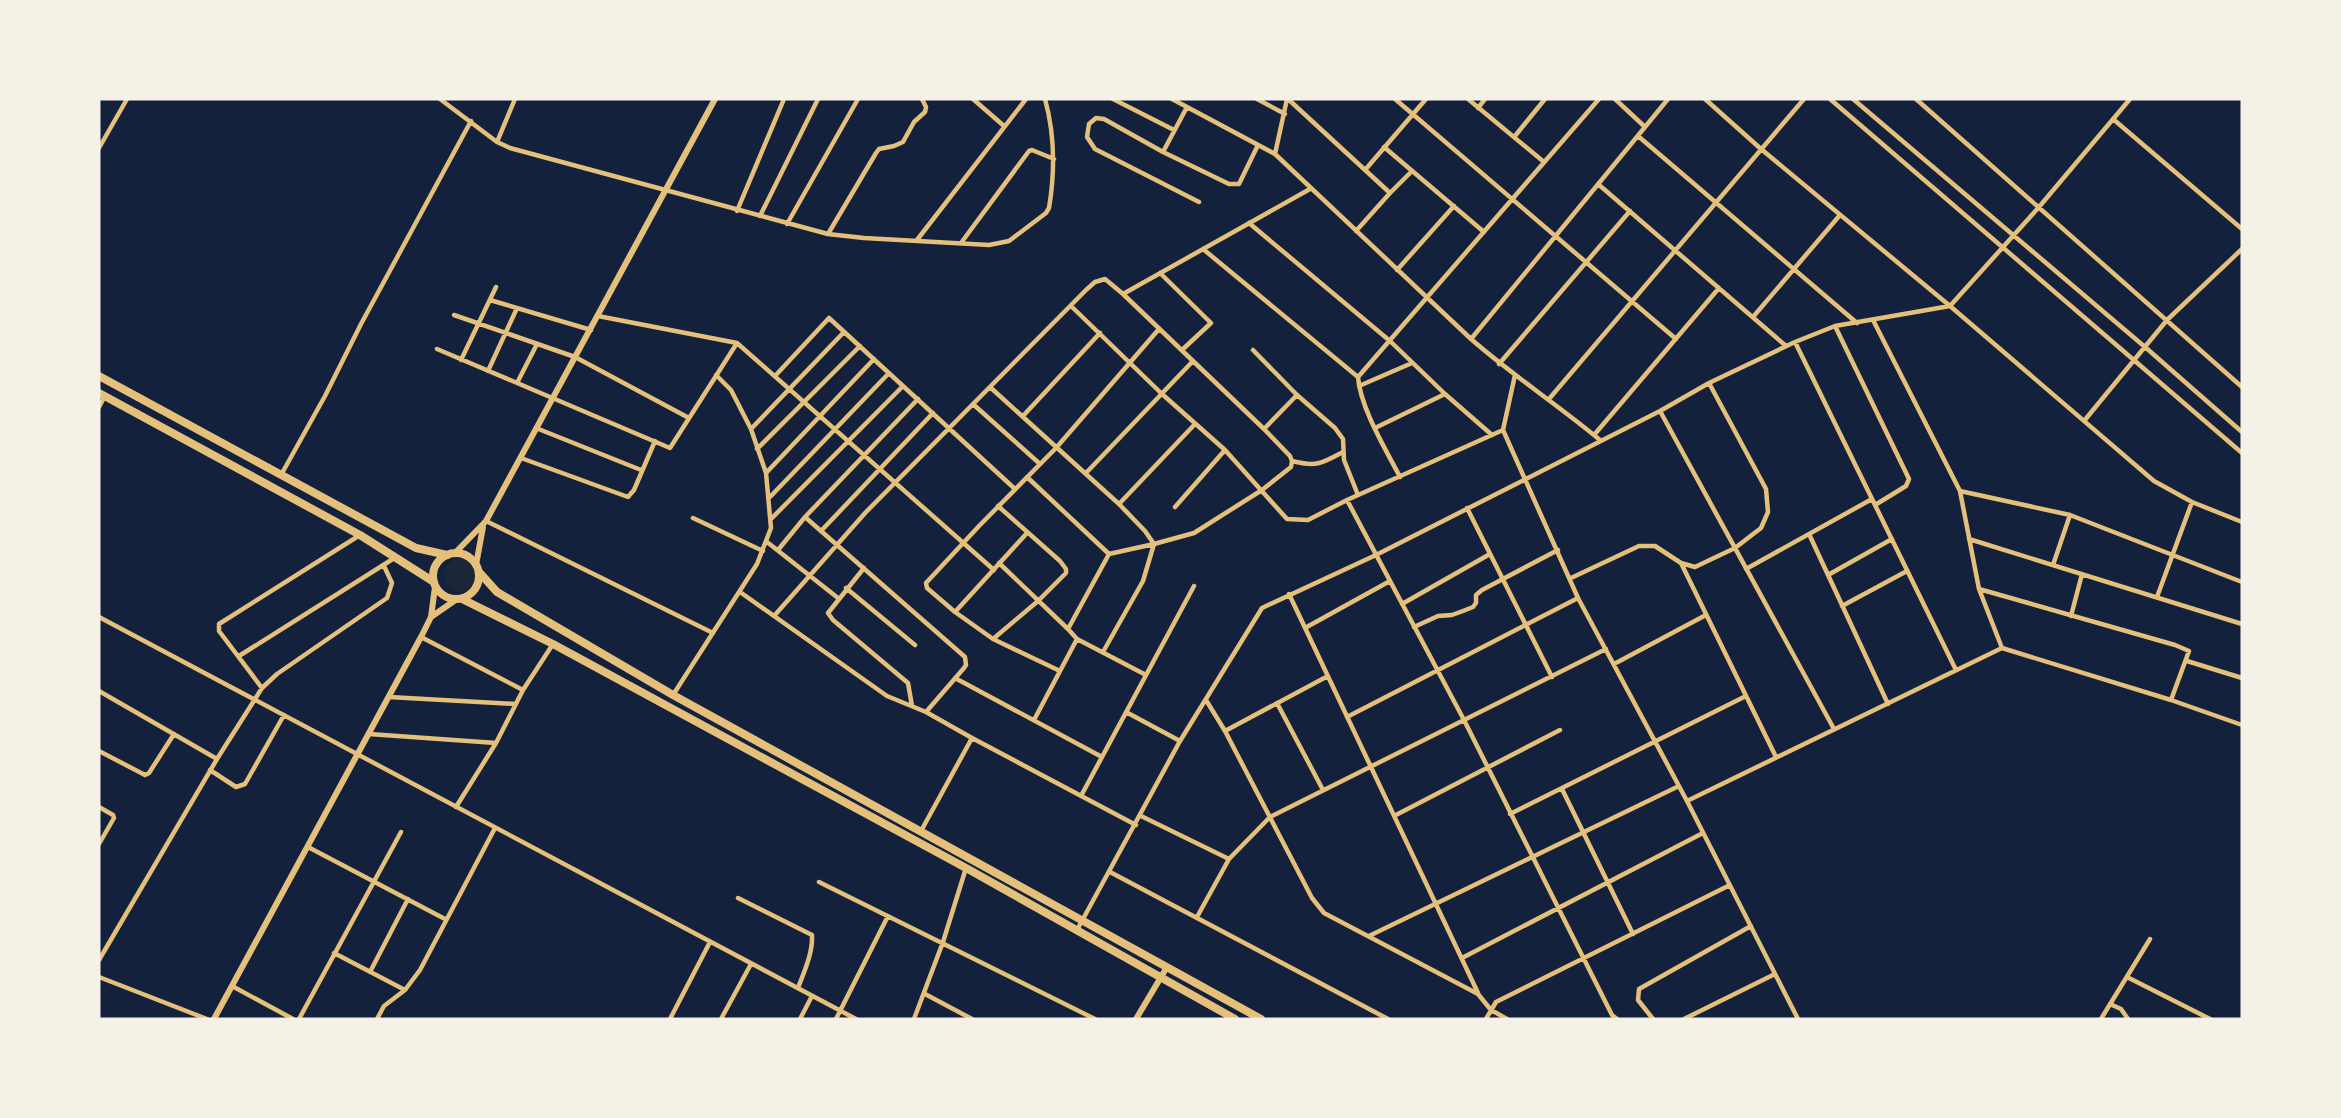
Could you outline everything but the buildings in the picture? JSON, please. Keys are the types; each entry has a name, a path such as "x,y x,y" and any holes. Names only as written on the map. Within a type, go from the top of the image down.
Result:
{"main road":[{"path":"99,376 416,548 467,556 498,592 673,695 1261,1019"},
{"path":"102,394 360,535 434,584 442,595 460,599 553,644 966,868 1235,1019"},
{"path":"434,584 433,572 437,564 451,554"},
{"path":"460,599 476,589 477,568"}],"street":[{"path":"99,148 127,99"},
{"path":"440,99 448,101 497,142 510,148 737,211 828,234 989,245 1009,241 1046,213 1050,201 1054,159 1053,133 1046,99"},
{"path":"497,142 515,99"},
{"path":"477,568 485,524 715,99"},
{"path":"737,211 784,99"},
{"path":"760,216 818,99"},
{"path":"787,224 858,99"},
{"path":"828,234 879,148 903,142 914,122 923,115 926,107 922,99"},
{"path":"973,99 1004,126"},
{"path":"917,240 1026,99"},
{"path":"1113,99 1174,130"},
{"path":"1257,99 1285,114"},
{"path":"1275,154 1288,99"},
{"path":"1288,99 1389,193"},
{"path":"1395,99 1676,339"},
{"path":"1365,170 1426,99"},
{"path":"1468,99 1544,162"},
{"path":"1478,108 1485,99"},
{"path":"1515,136 1545,99"},
{"path":"1358,377 1599,99"},
{"path":"1615,99 1645,127"},
{"path":"1471,339 1668,99"},
{"path":"1705,99 2154,481 2192,502 2242,522"},
{"path":"1549,399 1804,99"},
{"path":"1830,99 2242,453"},
{"path":"1853,99 2242,432"},
{"path":"1916,99 2242,387"},
{"path":"1077,930 1180,741 1262,608 1376,555 1660,411 1709,383 1795,342 1835,326 1950,306 2039,207 2130,99"},
{"path":"1176,100 1275,154 1426,299 1499,364 1549,399 1600,440"},
{"path":"1163,152 1186,107"},
{"path":"1199,202 1095,149 1087,137 1089,124 1096,118 1104,119 1163,152 1229,184 1236,185 1239,184 1258,145"},
{"path":"2113,119 2242,229"},
{"path":"281,475 471,121"},
{"path":"1638,136 1858,323"},
{"path":"1384,147 1484,232"},
{"path":"961,243 1029,151 1032,150 1054,159"},
{"path":"1356,231 1389,193 1412,171"},
{"path":"1598,184 1786,346"},
{"path":"1123,294 1310,189"},
{"path":"1397,270 1454,206"},
{"path":"1499,364 1630,212"},
{"path":"1752,317 1795,270 1840,215"},
{"path":"1249,223 1390,341 1492,435"},
{"path":"1203,249 1358,377 1359,386 1375,428 1400,477"},
{"path":"2084,421 2167,321 2242,249"},
{"path":"1160,273 1211,323 1182,350"},
{"path":"774,616 836,544 895,483 1095,282 1101,280 1105,279 1123,294 1264,429 1284,449 1292,461 1311,465 1321,464 1343,452"},
{"path":"461,360 496,287"},
{"path":"1594,435 1719,288"},
{"path":"490,300 591,330"},
{"path":"1071,306 1162,394 1225,450 1287,519 1308,520 1347,500 1503,430"},
{"path":"488,371 517,308"},
{"path":"454,315 575,357 689,418"},
{"path":"598,316 737,343 994,570"},
{"path":"775,376 830,318 1015,489"},
{"path":"1873,320 1960,491 1979,589 2002,648"},
{"path":"1835,326 1909,479 1906,486 1875,505"},
{"path":"1060,671 993,639 955,612 926,585 963,542 1056,448 1159,329"},
{"path":"751,429 844,332"},
{"path":"1023,416 1100,333"},
{"path":"1795,342 1956,670"},
{"path":"437,349 670,448 737,343"},
{"path":"517,383 537,344"},
{"path":"758,449 860,346"},
{"path":"1253,350 1335,428 1343,440 1343,452 1358,495"},
{"path":"766,473 874,359"},
{"path":"1086,473 1193,361"},
{"path":"1359,386 1412,363"},
{"path":"770,497 889,373"},
{"path":"673,695 740,592 763,551 771,528 770,497 766,473 751,429 731,390 716,375"},
{"path":"1515,375 1503,430 1578,598 1687,801 1798,1019"},
{"path":"1571,578 1639,546 1656,546 1681,564 1695,567 1735,548 1761,528 1768,512 1766,489 1709,383"},
{"path":"771,519 903,386"},
{"path":"991,388 1119,504 1154,544"},
{"path":"99,407 102,394"},
{"path":"1375,428 1445,394"},
{"path":"1264,429 1298,395"},
{"path":"778,550 805,517 918,399"},
{"path":"974,405 1040,464"},
{"path":"1660,411 1834,729"},
{"path":"820,531 933,413"},
{"path":"1119,504 1195,424"},
{"path":"536,428 641,470"},
{"path":"520,458 628,497 634,490 654,441"},
{"path":"1174,507 1225,450"},
{"path":"1068,629 1109,554 1194,533 1262,490 1287,471 1292,461"},
{"path":"1028,477 1109,554"},
{"path":"1960,491 2070,515 2242,582"},
{"path":"1746,569 1872,499"},
{"path":"1347,500 1464,720 1612,1015 1617,1019"},
{"path":"2157,597 2192,502"},
{"path":"993,639 1064,578 1066,569 998,506"},
{"path":"1467,508 1551,677"},
{"path":"2053,565 2070,515"},
{"path":"805,517 965,657 966,665 926,712"},
{"path":"693,518 763,551"},
{"path":"451,554 485,524"},
{"path":"485,524 713,633"},
{"path":"955,612 1027,533"},
{"path":"1809,534 1888,704"},
{"path":"262,688 219,631 218,626 221,621 360,535"},
{"path":"1828,575 1892,539"},
{"path":"1969,539 2242,624"},
{"path":"767,542 838,597"},
{"path":"1103,652 1143,581 1154,544"},
{"path":"1414,627 1438,615 1452,615 1473,607 1477,594 1491,584 1503,580 1558,550"},
{"path":"1402,604 1490,554"},
{"path":"239,656 396,557"},
{"path":"999,563 1077,639 1146,675"},
{"path":"1681,564 1776,757"},
{"path":"99,960 216,759 254,699 277,674 387,598 392,583 384,566"},
{"path":"864,568 838,597 828,613 908,682 912,706"},
{"path":"1842,606 1907,571"},
{"path":"2071,616 2082,574"},
{"path":"1305,628 1390,581"},
{"path":"214,1019 421,637 430,617 434,584"},
{"path":"1081,796 1194,585"},
{"path":"846,588 915,645"},
{"path":"1979,589 2189,651 2171,700"},
{"path":"740,592 887,696 926,712 1136,825"},
{"path":"1289,594 1478,994 1491,1010 1507,1019"},
{"path":"1347,717 1578,598"},
{"path":"430,617 460,599"},
{"path":"1614,664 1706,615"},
{"path":"99,618 856,1019"},
{"path":"421,637 523,690"},
{"path":"1034,720 1077,639"},
{"path":"456,807 496,743 523,690 553,644"},
{"path":"1687,801 2002,648 2171,700 2242,725"},
{"path":"1197,917 1229,859 1270,818 1606,649"},
{"path":"2187,661 2242,678"},
{"path":"1225,731 1328,676"},
{"path":"955,678 1102,757"},
{"path":"99,692 216,759"},
{"path":"1510,814 1746,696"},
{"path":"389,698 516,704"},
{"path":"1206,700 1225,731 1312,897 1324,914 1478,994"},
{"path":"1277,703 1323,790"},
{"path":"1126,712 1180,741"},
{"path":"210,770 236,787 241,787 284,715"},
{"path":"1394,816 1560,730"},
{"path":"99,751 140,774 146,775 174,734"},
{"path":"369,734 496,743"},
{"path":"921,831 972,738"},
{"path":"1369,936 1679,786"},
{"path":"1562,789 1633,934"},
{"path":"99,807 113,815 114,818 99,844"},
{"path":"1141,816 1229,859"},
{"path":"377,1019 384,1006 405,990 420,970 495,828"},
{"path":"299,1019 401,832"},
{"path":"1462,958 1703,833"},
{"path":"308,847 445,919"},
{"path":"914,1019 943,942 966,868"},
{"path":"1110,872 1388,1019"},
{"path":"819,882 1095,1019"},
{"path":"1486,1019 1496,1002 1730,885"},
{"path":"738,898 812,935 813,942 798,988"},
{"path":"370,972 408,899"},
{"path":"836,1019 888,916"},
{"path":"1653,1019 1638,1000 1640,989 1751,926"},
{"path":"2101,1019 2150,939"},
{"path":"670,1019 710,942"},
{"path":"334,953 405,990"},
{"path":"722,1019 751,964"},
{"path":"1136,1019 1167,967"},
{"path":"1684,1019 1775,974"},
{"path":"99,977 207,1019"},
{"path":"2127,977 2210,1019"},
{"path":"232,986 293,1019"},
{"path":"925,994 972,1019"},
{"path":"800,1019 812,996"},
{"path":"2110,1004 2121,1009 2128,1019"}],"shaded area":[{"path":"461,558 473,563 478,575 473,587 461,592 449,587 444,575 449,563"}]}
